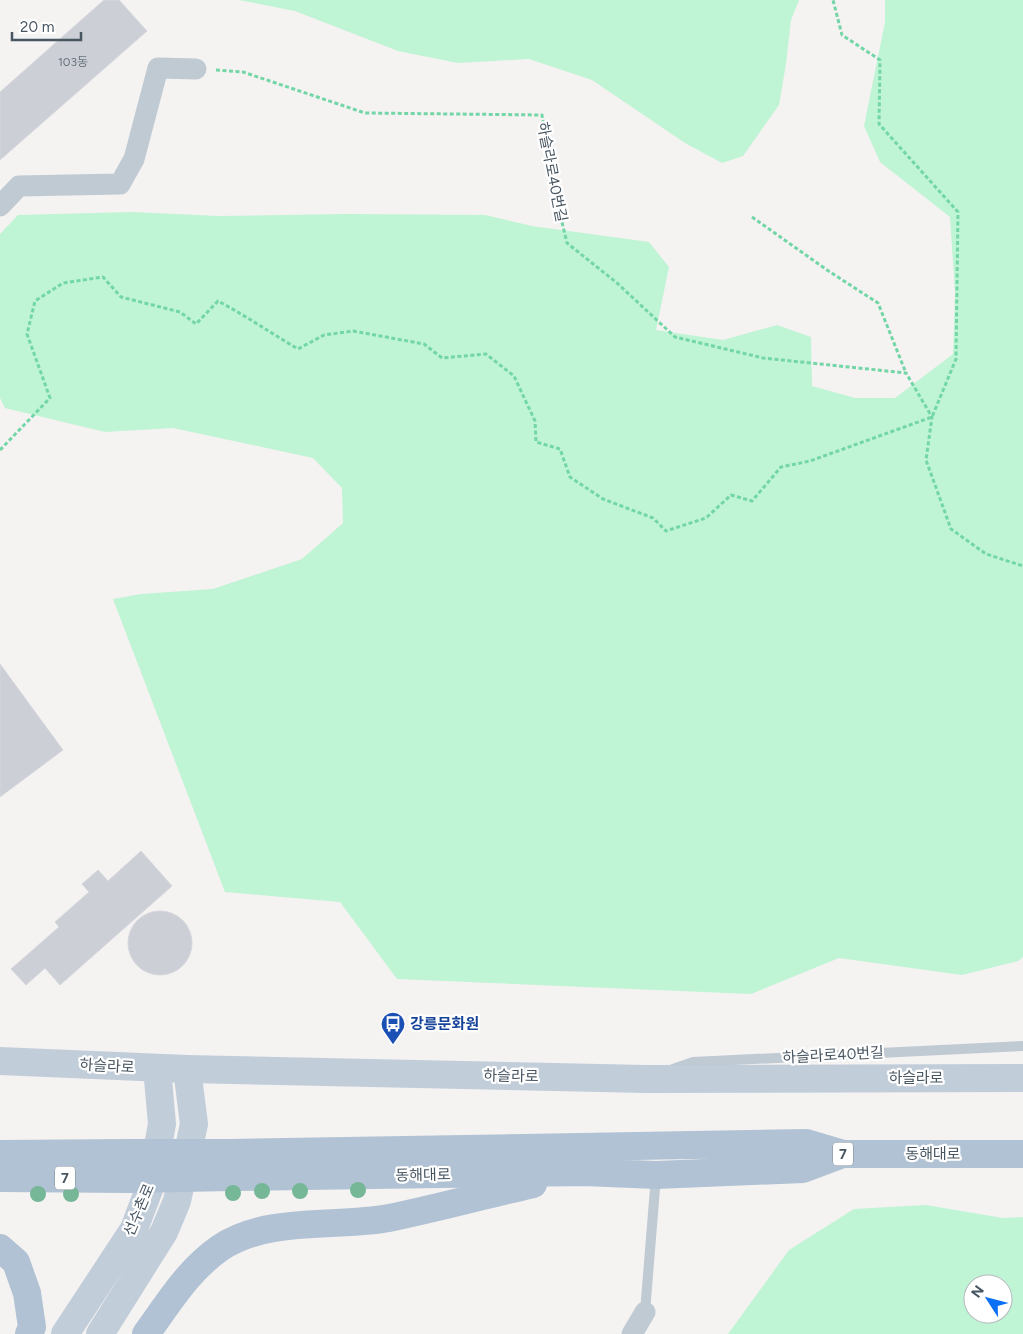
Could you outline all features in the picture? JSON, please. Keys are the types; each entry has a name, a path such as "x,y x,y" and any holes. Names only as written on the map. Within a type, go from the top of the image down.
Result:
{"main road":[{"name":"동해대로","path":"0,1178 129,1166 232,1165 806,1143 843,1154 1023,1154"},
{"name":"동해대로","path":"0,1154 129,1166"},
{"name":"동해대로","path":"232,1165 656,1175 803,1169 843,1154"},
{"path":"146,1334 194,1269 220,1248 242,1236 274,1229 388,1218 584,1172"},
{"path":"0,1248 16,1262 27,1293 32,1327 29,1334"}],"street":[{"path":"0,206 19,186 120,184 134,159 158,68 196,69"},
{"name":"하슬라로","path":"0,1061 187,1069 646,1079 1023,1078"},
{"name":"선수촌로","path":"66,1334 134,1229 151,1184 162,1124 157,1068"},
{"name":"선수촌로","path":"100,1334 164,1232 177,1201 194,1124 187,1069"},
{"path":"632,1334 645,1312"}],"lane":[{"name":"하슬라로40번길","path":"646,1079 693,1062 1023,1046"},
{"path":"645,1312 656,1175"}],"path":[{"path":"833,0 842,35 880,60 879,124 958,212 956,359 932,417 926,460 951,529 986,554 1023,566"},
{"name":"하슬라로40번길","path":"196,69 243,72 365,113 542,114 559,210 567,243 617,283 675,337 763,358 906,373"},
{"path":"752,217 878,303 906,373 932,417"},
{"path":"0,450 50,398 27,334 35,301 63,283 103,277 121,297 180,312 196,324 218,301 298,349 324,335 354,331 424,344 442,358 486,354 514,376 535,421 536,442 560,449 570,477 603,499 653,518 666,531 706,518 731,495 752,501 781,467 810,461 932,417"}],"green space":[{"path":"239,0 799,0 791,20 779,105 743,156 722,163 685,143 592,80 529,59 458,63 398,51 295,11"},
{"path":"885,0 1023,0 1023,957 1018,961 962,975 839,958 751,994 397,979 340,902 225,892 113,599 141,594 213,589 302,559 343,523 342,488 313,458 173,428 105,432 5,408 0,398 0,234 18,215 132,212 219,216 347,214 485,215 532,226 649,242 669,267 656,330 723,340 777,325 811,337 812,386 855,398 895,398 953,354 955,293 950,217 880,162 864,126 885,22"},
{"path":"926,1205 1003,1218 1023,1217 1023,1334 728,1334 789,1250 854,1209"}],"building":[{"path":"104,0 119,0 147,31 0,160 0,92"},
{"path":"0,664 63,750 0,797"},
{"path":"141,851 172,886 60,985 45,968 26,985 11,969 59,927 55,922 89,892 82,884 98,870 108,881"},
{"path":"160,911 178,917 186,925 192,943 186,961 178,969 160,975 142,969 134,961 128,943 134,925 142,917"}],"place":[{"name":"강릉문화원","path":"393,1045"}]}
